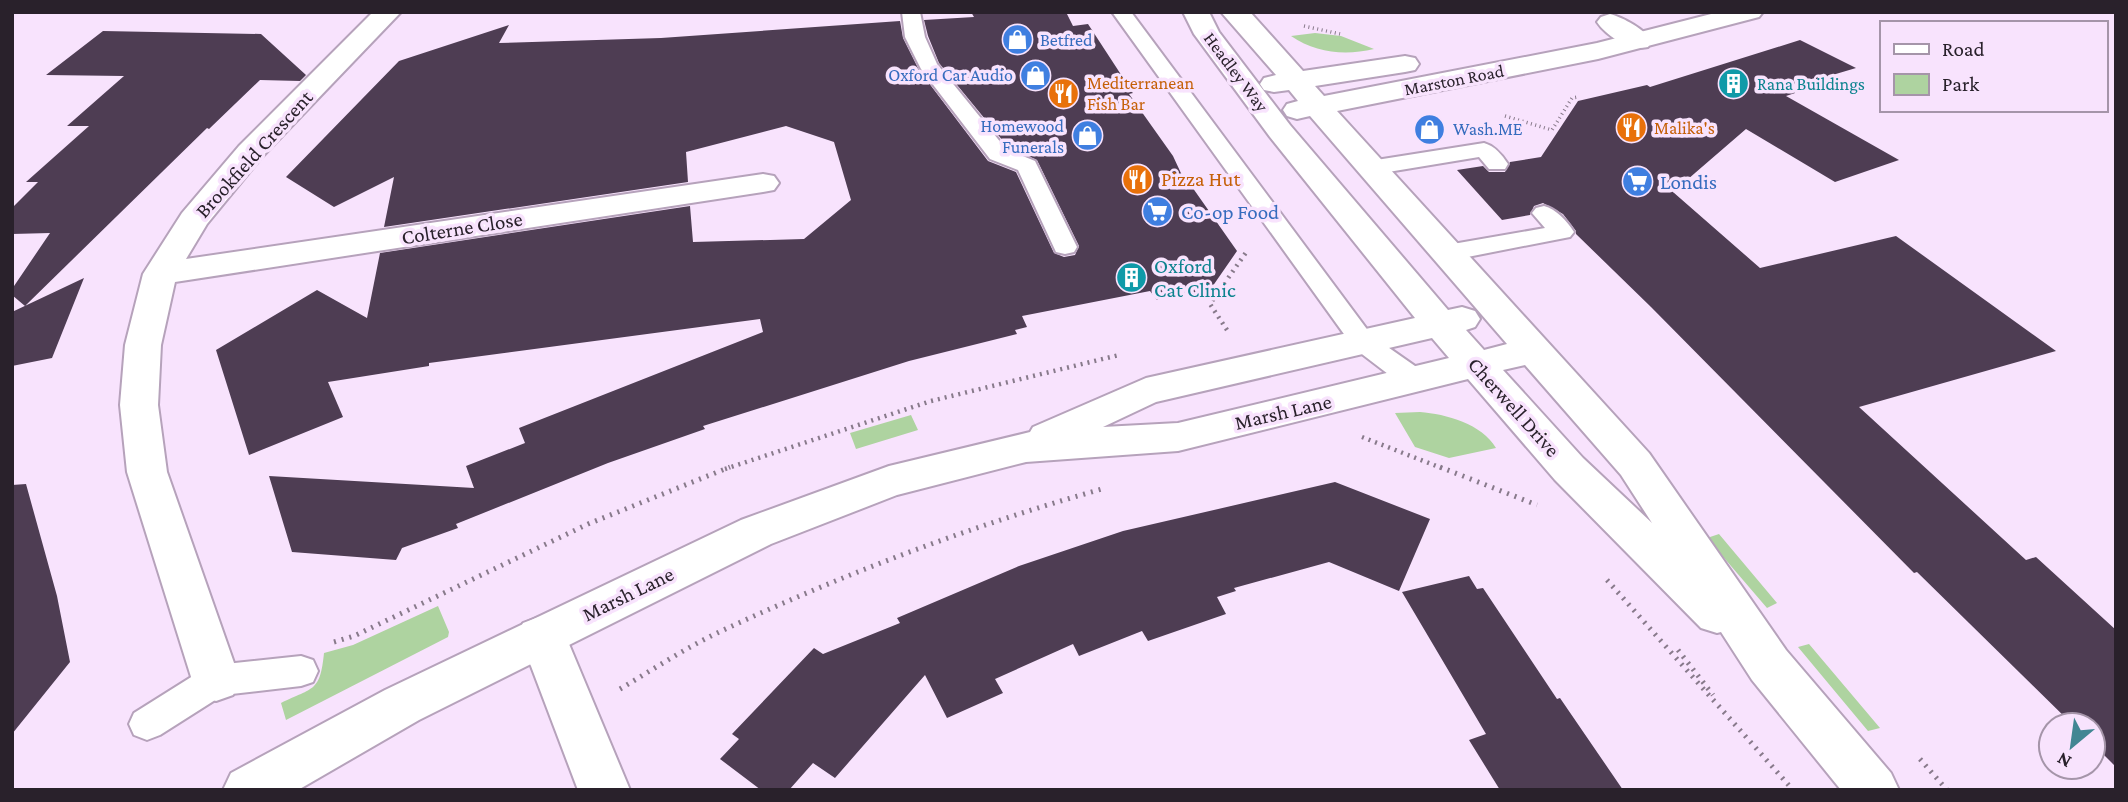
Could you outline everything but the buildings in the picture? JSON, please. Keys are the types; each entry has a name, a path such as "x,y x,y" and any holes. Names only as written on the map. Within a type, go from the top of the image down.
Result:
{"main road":[{"name":"Brookfield Crescent","path":"216,680 147,472 139,405 143,345 160,274 193,220 243,160 388,12"},
{"name":"Headley Way","path":"1196,12 1206,34 1274,123"},
{"name":"Headley Way","path":"1234,12 1245,21 1317,106"},
{"name":"Marston Road","path":"1274,123 1317,106 1640,28 1750,12"},
{"path":"1600,24 1640,28"},
{"name":"Marston Road","path":"1248,88 1412,63 1525,40"},
{"name":"Cherwell Drive","path":"1317,106 1370,169 1635,464 1769,665 1872,790"},
{"name":"Cherwell Drive","path":"1274,123 1440,324 1595,497 1769,665"},
{"name":"Colterne Close","path":"160,274 763,183"},
{"name":"Marsh Lane","path":"1026,447 1146,391 1499,310"},
{"name":"Marsh Lane","path":"249,790 391,711 756,532 889,482 1026,447 1178,437 1535,350"},
{"path":"539,637 552,658 604,790"}],"lane":[{"path":"911,12 915,37 928,65 998,154 1027,166 1065,247"},
{"path":"1121,12 1363,342 1415,380"},
{"path":"1370,169 1484,150 1497,164"},
{"path":"1447,253 1562,232 1544,213"},
{"path":"147,724 216,680 301,671"}],"path":[{"path":"1503,116 1552,130 1572,98 1585,95"},
{"path":"1227,330 1210,304 1253,242"},
{"path":"1213,333 1240,326"},
{"path":"301,671 314,648 354,636 588,524 725,469 944,398 1124,354"},
{"path":"1361,437 1544,508"},
{"path":"619,690 715,634 865,569 1006,516 1107,487"},
{"path":"1606,578 1793,790"}],"green space":[{"path":"1315,33 1341,36 1374,49 1331,52 1310,46 1291,36"},
{"path":"1395,413 1441,415 1473,427 1496,448 1449,458 1415,447"},
{"path":"911,415 918,430 856,449 850,433"},
{"path":"1719,534 1777,603 1767,608 1707,538"},
{"path":"438,606 449,632 448,637 286,720 281,703 313,687 320,675 324,653 353,645"},
{"path":"1809,644 1880,728 1868,731 1798,647"}],"place":[{"name":"Betfred","path":"1017,40"},
{"name":"Oxford Car Audio","path":"1036,75"},
{"name":"Rana Buildings","path":"1734,84"},
{"name":"Mediterranean Fish Bar","path":"1064,93"},
{"name":"Malika's","path":"1631,128"},
{"name":"Wash.ME","path":"1430,129"},
{"name":"Homewood Funerals","path":"1087,136"},
{"name":"Pizza Hut","path":"1138,179"},
{"name":"Londis","path":"1637,182"},
{"name":"Co-op Food","path":"1158,212"},
{"name":"Oxford Cat Clinic","path":"1131,278"}]}
